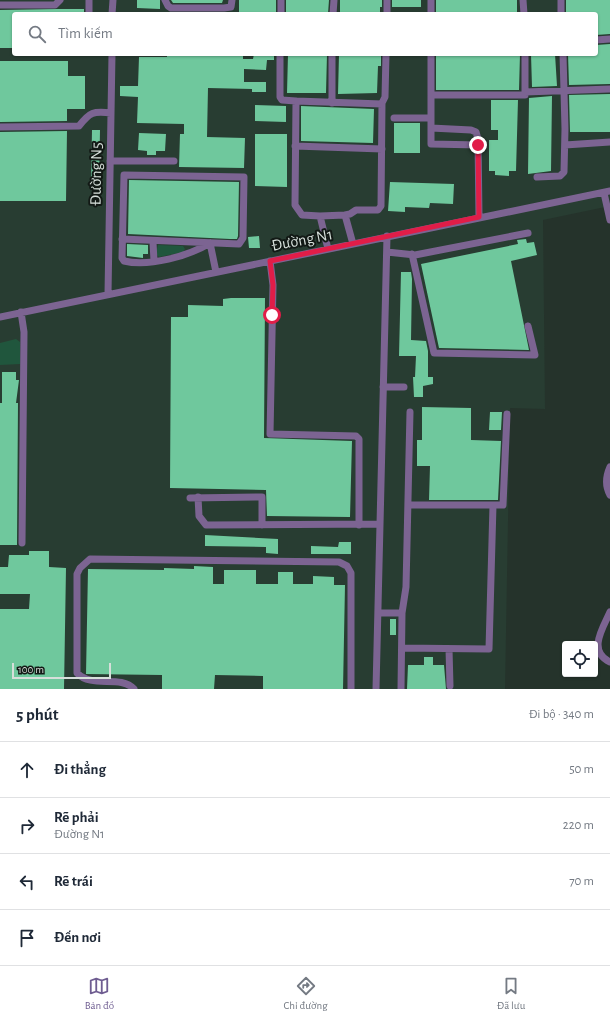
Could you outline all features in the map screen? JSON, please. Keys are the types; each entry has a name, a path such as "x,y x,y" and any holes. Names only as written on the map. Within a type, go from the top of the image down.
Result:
{"street":[{"path":"0,5 56,5 60,0"},
{"path":"89,0 89,12"},
{"path":"112,12 113,0"},
{"path":"166,0 168,6 171,8 224,8 231,7 232,0"},
{"path":"281,0 281,12"},
{"path":"333,12 334,0"},
{"path":"387,0 387,12"},
{"path":"431,0 431,12"},
{"path":"523,0 524,12"},
{"path":"561,0 561,12"},
{"path":"598,40 610,39"},
{"name":"Đường N5","path":"108,294 112,56"},
{"path":"280,56 280,97 282,100 296,102 382,104"},
{"path":"332,56 332,102"},
{"path":"296,102 295,204 302,216 345,215 356,210 380,208 382,104 386,97 386,56"},
{"path":"431,56 431,144 478,145"},
{"path":"524,56 525,92"},
{"path":"537,177 560,176 563,174 565,144 563,56"},
{"path":"431,95 525,95 525,92 610,89"},
{"path":"0,127 79,126 88,115 97,112 111,112"},
{"path":"394,118 431,118"},
{"path":"431,128 471,130 476,132 478,145 479,217"},
{"path":"565,144 610,142"},
{"path":"295,146 382,149"},
{"path":"110,161 174,161"},
{"path":"122,239 153,242 210,243 239,244 242,242 244,177 124,175 122,239 122,258 124,260 154,261 194,252 210,243"},
{"path":"607,192 610,220"},
{"name":"Đường N1","path":"0,317 479,217 607,192"},
{"path":"345,215 352,244"},
{"path":"320,216 328,249"},
{"path":"387,252 412,254 528,233"},
{"path":"376,689 387,236"},
{"path":"153,242 154,261"},
{"path":"210,243 216,272"},
{"path":"412,254 434,353 534,355 528,326"},
{"path":"270,261 273,285 270,434 356,436 359,438 359,524"},
{"path":"21,312 24,332 22,543"},
{"path":"383,387 404,387"},
{"path":"402,689 402,613 406,587 410,412"},
{"path":"408,505 503,505 507,414"},
{"path":"610,467 606,488 610,495"},
{"path":"198,497 199,516 206,525 380,524"},
{"path":"190,498 262,497 262,525"},
{"path":"402,648 489,649 493,505"},
{"path":"134,689 124,684 88,683 82,680 77,673 77,574 80,568 90,559 339,562 347,566 351,573 350,689"},
{"path":"610,612 598,638 598,648 600,654 610,662"},
{"path":"378,613 402,613"},
{"path":"449,649 450,686"}],"shaded area":[{"path":"0,0 610,0 610,206 543,220 545,409 510,408 505,689 0,689"}],"green space":[{"path":"158,245 183,246 185,249 183,252 159,257 156,254"},
{"path":"16,339 20,342 20,364 0,365 0,343"}],"building":[{"path":"137,0 160,0 160,9 137,8"},
{"path":"171,0 223,0 222,3 173,3"},
{"path":"239,0 276,0 276,12 239,12"},
{"path":"286,0 329,0 328,12 286,12"},
{"path":"340,0 382,0 380,12 340,12"},
{"path":"392,0 421,0 421,7 392,7"},
{"path":"436,0 517,0 517,12 436,12"},
{"path":"566,0 610,0 610,34 598,35 598,12 566,12"},
{"path":"84,9 84,12 12,12 12,48 0,48 0,10"},
{"path":"610,44 610,84 569,85 568,56 598,56 598,45"},
{"path":"243,56 243,59 253,59 254,56 274,56 274,60 267,60 266,70 244,69 244,82 266,82 266,92 252,92 252,89 208,88 207,137 245,138 244,168 179,167 180,134 184,134 184,124 137,123 138,97 120,96 120,86 138,86 139,57"},
{"path":"288,56 327,56 326,93 287,93"},
{"path":"339,56 381,56 381,66 378,66 377,93 338,94"},
{"path":"436,56 520,56 519,90 436,90"},
{"path":"531,56 555,56 557,86 532,87"},
{"path":"0,61 68,61 68,76 85,76 85,109 67,109 67,121 0,122"},
{"path":"610,94 610,132 570,132 569,95"},
{"path":"552,96 551,171 528,174 529,98"},
{"path":"491,100 518,100 516,171 509,171 509,176 495,175 495,171 489,171 489,140 498,140 498,130 491,130"},
{"path":"255,105 286,106 286,122 255,121"},
{"path":"301,106 374,109 373,143 301,141"},
{"path":"394,123 420,123 420,153 394,153"},
{"path":"92,130 100,130 99,186 91,186"},
{"path":"67,131 66,201 0,201 0,132"},
{"path":"139,133 166,134 165,151 156,151 156,155 147,155 147,151 138,150"},
{"path":"255,134 287,134 287,187 255,186"},
{"path":"129,180 239,182 237,239 128,234"},
{"path":"390,182 454,184 453,204 430,203 429,208 405,207 405,212 388,211"},
{"path":"259,236 260,248 249,248 248,237"},
{"path":"526,239 527,243 534,242 537,255 511,261 529,350 439,348 421,264 518,244 517,240"},
{"path":"127,244 148,245 148,254 143,254 143,258 127,256"},
{"path":"401,272 411,272 411,340 426,341 428,351 428,377 433,377 433,384 423,386 423,397 414,397 413,377 415,377 416,356 399,356"},
{"path":"265,298 264,438 352,441 350,517 267,516 266,490 170,488 171,317 188,317 188,305 223,306 223,299"},
{"path":"2,372 16,372 16,380 19,380 16,403 18,403 17,545 0,545 0,403 2,403"},
{"path":"422,407 471,408 471,440 501,441 498,500 429,500 430,466 417,466 417,440 422,440"},
{"path":"490,412 502,412 501,430 489,430"},
{"path":"205,535 278,539 278,554 266,553 266,547 205,546"},
{"path":"339,542 351,542 351,554 311,554 311,546 338,547"},
{"path":"29,551 49,551 49,567 66,568 64,689 0,689 0,609 29,609 30,594 0,594 0,567 8,567 9,555 29,555"},
{"path":"194,566 213,567 213,584 224,584 224,570 256,570 256,584 278,584 278,572 293,572 293,584 313,584 313,576 334,577 334,585 345,585 343,689 263,689 263,676 215,675 214,689 162,689 162,675 86,674 88,569 164,570 164,568 194,569"},
{"path":"390,619 396,619 396,635 390,635"},
{"path":"424,657 433,657 433,665 444,665 446,689 407,689 408,665 424,665"}],"route":[{"path":"272,315 273,285 270,261 479,217 478,145"}]}
